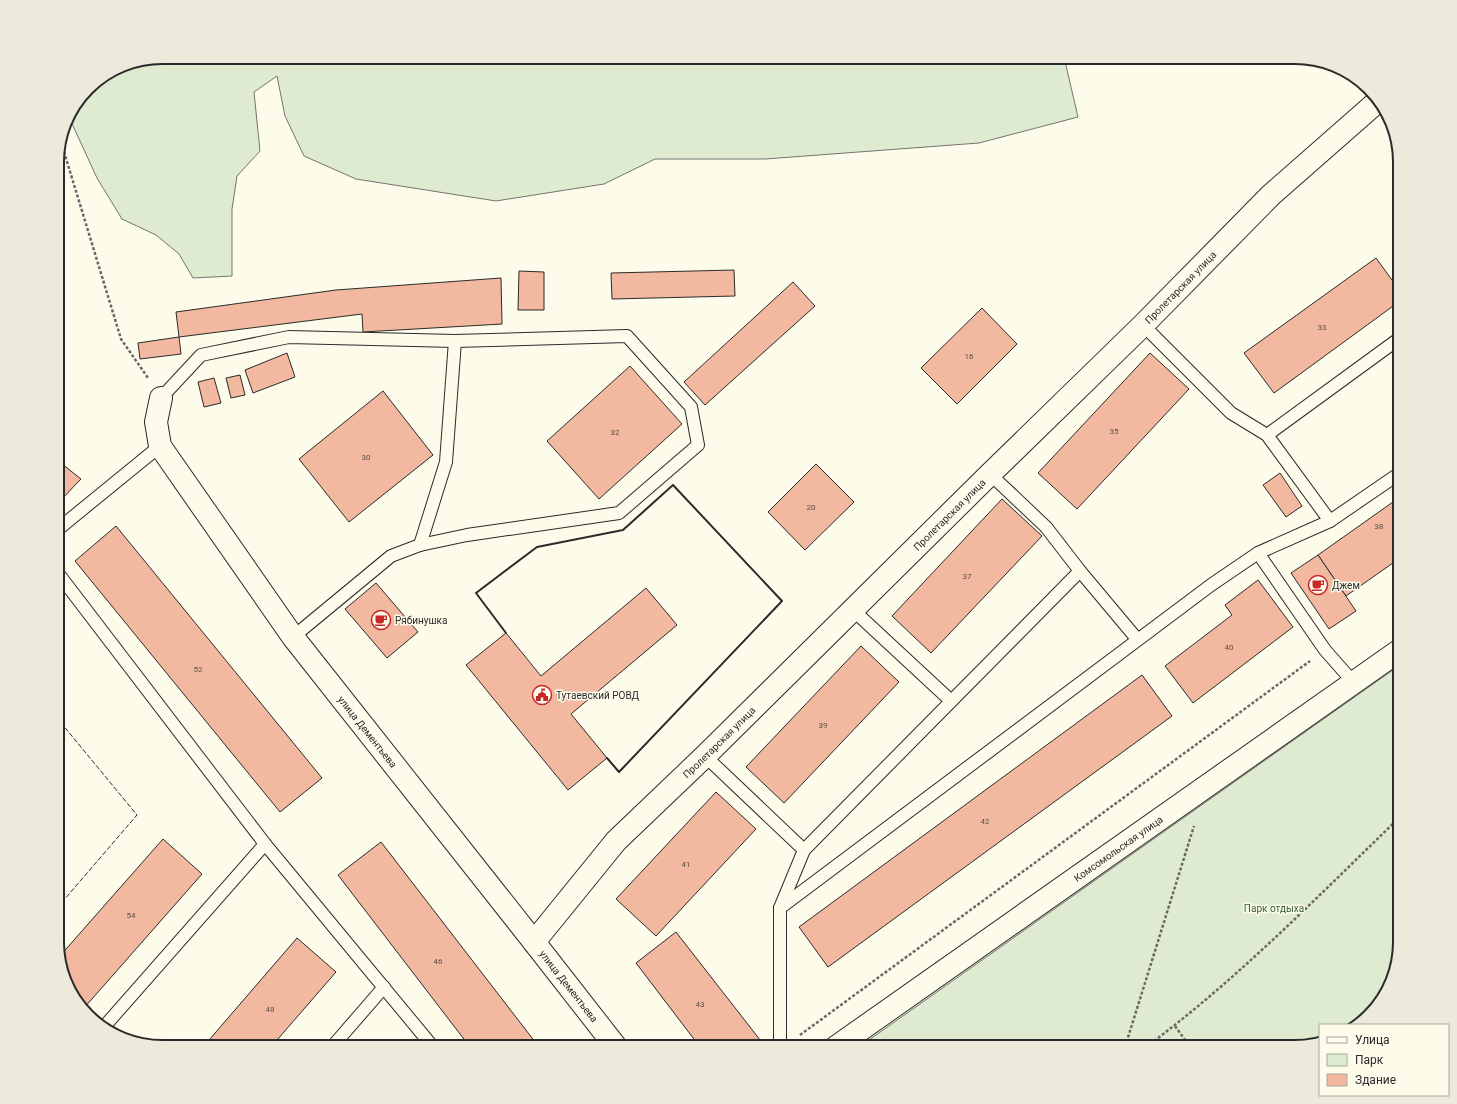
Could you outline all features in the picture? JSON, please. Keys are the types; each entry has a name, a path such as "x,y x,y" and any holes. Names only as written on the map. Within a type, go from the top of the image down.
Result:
{"street":[{"name":"Пролетарская улица","path":"534,942 616,841 705,756 1143,325 1272,195 1374,104"},
{"name":"улица Дементьева","path":"161,398 156,422 160,446 293,637 611,1040"},
{"name":"Комсомольская улица","path":"846,1040 1393,655"}],"lane":[{"path":"1143,325 1232,413 1267,435 1330,522"},
{"path":"161,398 200,355 289,337 455,341 627,336 691,407 698,445 619,513 467,535 420,545 391,556 293,637"},
{"path":"420,545 446,462 455,341"},
{"path":"1267,435 1393,343"},
{"path":"64,524 160,446"},
{"path":"990,474 1046,527 1080,571 1137,639"},
{"path":"780,908 1211,585 1258,553 1330,522 1393,478"},
{"path":"1258,553 1325,650 1354,683"},
{"path":"780,1040 780,908 804,850 950,700 1080,571"},
{"path":"64,581 265,844 427,1040"},
{"path":"853,610 950,700"},
{"path":"705,756 804,850"},
{"path":"108,1024 265,844"},
{"path":"338,1040 384,986"}],"path":[{"path":"64,153 121,339 161,398"},
{"path":"796,1038 1325,650"},
{"path":"1127,1040 1195,822"},
{"path":"1156,1040 1175,1026 1246,964 1393,824"},
{"path":"1175,1026 1185,1040"}],"green space":[{"path":"155,64 1066,64 1078,117 979,143 765,159 655,159 604,184 496,201 356,179 304,156 285,116 277,76 254,92 260,151 237,176 232,209 232,276 193,278 179,254 156,235 122,219 97,178 72,123 80,107 88,97 107,80 124,71 136,67"},
{"name":"Парк отдыха","path":"1393,670 1392,955 1386,980 1380,991 1373,1002 1350,1024 1319,1024 1319,1037 1295,1040 869,1040"}],"building":[{"path":"1376,258 1393,281 1393,306 1274,393 1244,353"},
{"path":"734,270 735,296 612,299 611,273"},
{"path":"519,271 544,272 544,310 518,310"},
{"path":"501,278 502,324 363,332 362,314 179,337 176,312 336,290"},
{"path":"793,282 815,306 705,405 684,382"},
{"path":"982,308 1017,344 957,404 921,368"},
{"path":"179,337 181,354 140,359 138,343"},
{"path":"287,353 295,377 253,393 245,370"},
{"path":"1150,353 1189,389 1077,509 1038,473"},
{"path":"630,366 682,424 599,499 547,441"},
{"path":"240,375 245,395 231,398 226,378"},
{"path":"214,378 221,403 204,407 198,382"},
{"path":"383,391 433,455 349,522 299,459"},
{"path":"816,464 854,502 805,550 768,512"},
{"path":"64,466 81,479 64,497"},
{"path":"1280,473 1302,506 1286,517 1263,485"},
{"path":"1002,499 1042,536 931,653 892,616"},
{"path":"1393,502 1393,563 1346,596 1318,555"},
{"path":"116,526 322,778 280,812 75,561"},
{"name":"Джем","path":"1318,555 1356,611 1329,629 1291,573"},
{"path":"1258,580 1293,627 1193,703 1165,666 1232,615 1225,605"},
{"name":"Рябинушка","path":"376,583 418,632 387,658 345,609"},
{"name":"Тутаевский РОВД","path":"646,588 677,625 571,714 607,758 568,790 466,665 506,633 541,676"},
{"path":"861,646 899,682 784,803 746,767"},
{"path":"1142,675 1172,716 828,967 799,927"},
{"path":"716,792 756,829 656,936 616,899"},
{"path":"163,839 202,874 87,1005 80,997 71,980 67,968 64,951"},
{"path":"381,842 534,1040 465,1040 338,875"},
{"path":"676,932 760,1040 695,1040 636,963"},
{"path":"297,938 336,972 277,1040 209,1040"}],"fence":[{"path":"64,726 137,815 64,900"}],"wall":[{"path":"506,633 476,593 537,547 623,530 673,485 782,601 619,772 607,758"}],"place":[{"name":"Джем","path":"1318,585"},
{"name":"Рябинушка","path":"381,620"},
{"name":"Тутаевский РОВД","path":"542,695"}]}
